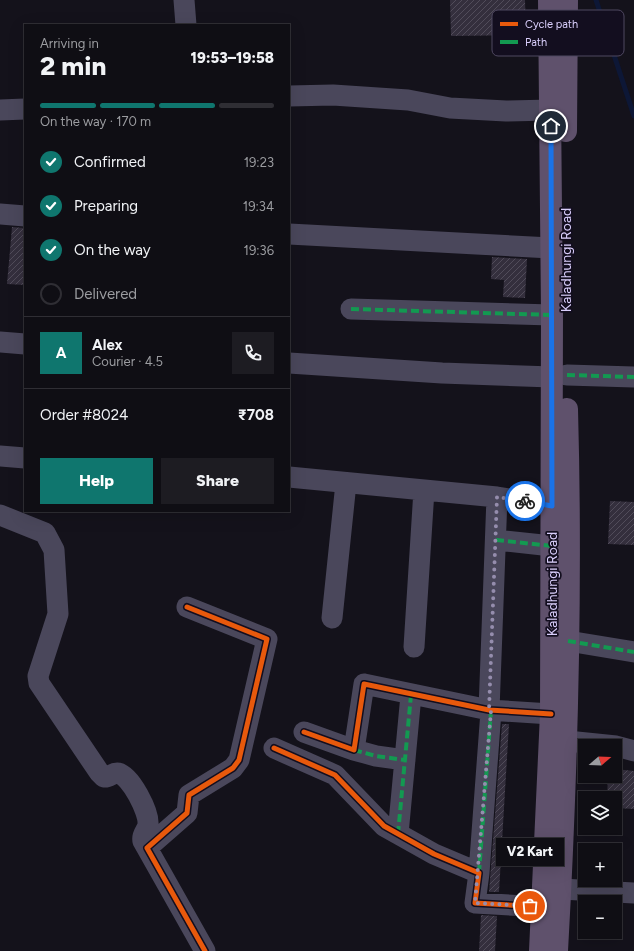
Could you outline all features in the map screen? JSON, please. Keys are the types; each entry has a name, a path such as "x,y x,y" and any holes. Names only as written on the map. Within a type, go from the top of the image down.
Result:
{"main road":[{"name":"Kaladhungi Road","path":"549,0 550,10"},
{"name":"Kaladhungi Road","path":"566,10 567,0"},
{"name":"Kaladhungi Road","path":"554,56 559,110"},
{"name":"Kaladhungi Road","path":"557,951 561,889 559,741 551,714 552,506 559,376 559,110 563,56"},
{"name":"Kaladhungi Road","path":"540,951 568,641 569,492 552,315 558,247"}],"street":[{"path":"184,0 186,24"},
{"path":"290,96 333,96 408,100 450,108 506,112 559,110"},
{"path":"0,110 24,109"},
{"path":"0,214 24,216"},
{"path":"290,234 558,247"},
{"path":"351,309 552,315"},
{"path":"0,342 24,344"},
{"path":"290,363 442,373 634,377"},
{"path":"0,456 24,458"},
{"path":"290,477 497,497 552,506"},
{"path":"332,618 346,483"},
{"path":"414,647 424,490"},
{"path":"497,497 490,711 479,873 475,903 543,907"},
{"path":"0,515 45,533 54,550 58,614 38,680 104,777 108,777 115,773 120,774 131,782 142,804 148,822 142,838 205,951"},
{"path":"496,540 552,546"},
{"path":"147,848 187,813 189,795 233,768 239,760 267,639 187,607"},
{"path":"568,641 634,652"},
{"path":"354,750 364,684 490,711 551,714"},
{"path":"398,834 411,695"},
{"path":"304,732 354,750 376,756 405,760"},
{"path":"559,741 616,746 634,751"},
{"path":"274,748 335,775 384,826 434,854 479,873"},
{"path":"561,889 634,893"}],"building":[{"path":"450,0 525,0 525,10 492,10 492,35 451,36"},
{"path":"12,227 24,228 24,285 7,284"},
{"path":"492,257 527,259 525,298 503,297 504,280 491,279"},
{"path":"610,501 634,502 634,545 608,544"},
{"path":"502,724 509,724 499,892 489,892"},
{"path":"622,770 634,771 634,809 622,808 622,791 607,791 608,783 622,783"},
{"path":"481,915 497,916 495,951 479,951"}],"waterway":[{"path":"596,0 599,10"},
{"path":"614,56 634,116"}],"marked path":[{"path":"351,309 552,315"},
{"path":"567,375 634,377"},
{"path":"496,540 552,546"},
{"path":"568,641 634,652"},
{"path":"398,834 411,695"},
{"path":"479,873 491,711"},
{"path":"354,750 376,756 405,760"}],"cycle path":[{"path":"187,607 267,639 239,760 233,768 189,795 187,813 147,848 205,951"},
{"path":"304,732 354,750 364,684 489,710 551,714"},
{"path":"274,748 335,775 384,826 434,854 479,873 475,903 543,907"}],"way so far":[{"path":"525,501 497,497 489,710 491,711 479,873 475,903 530,906"}],"place":[{"name":"V2 Kart","path":"530,906"}],"route":[{"path":"525,501 552,506 551,126"}]}
